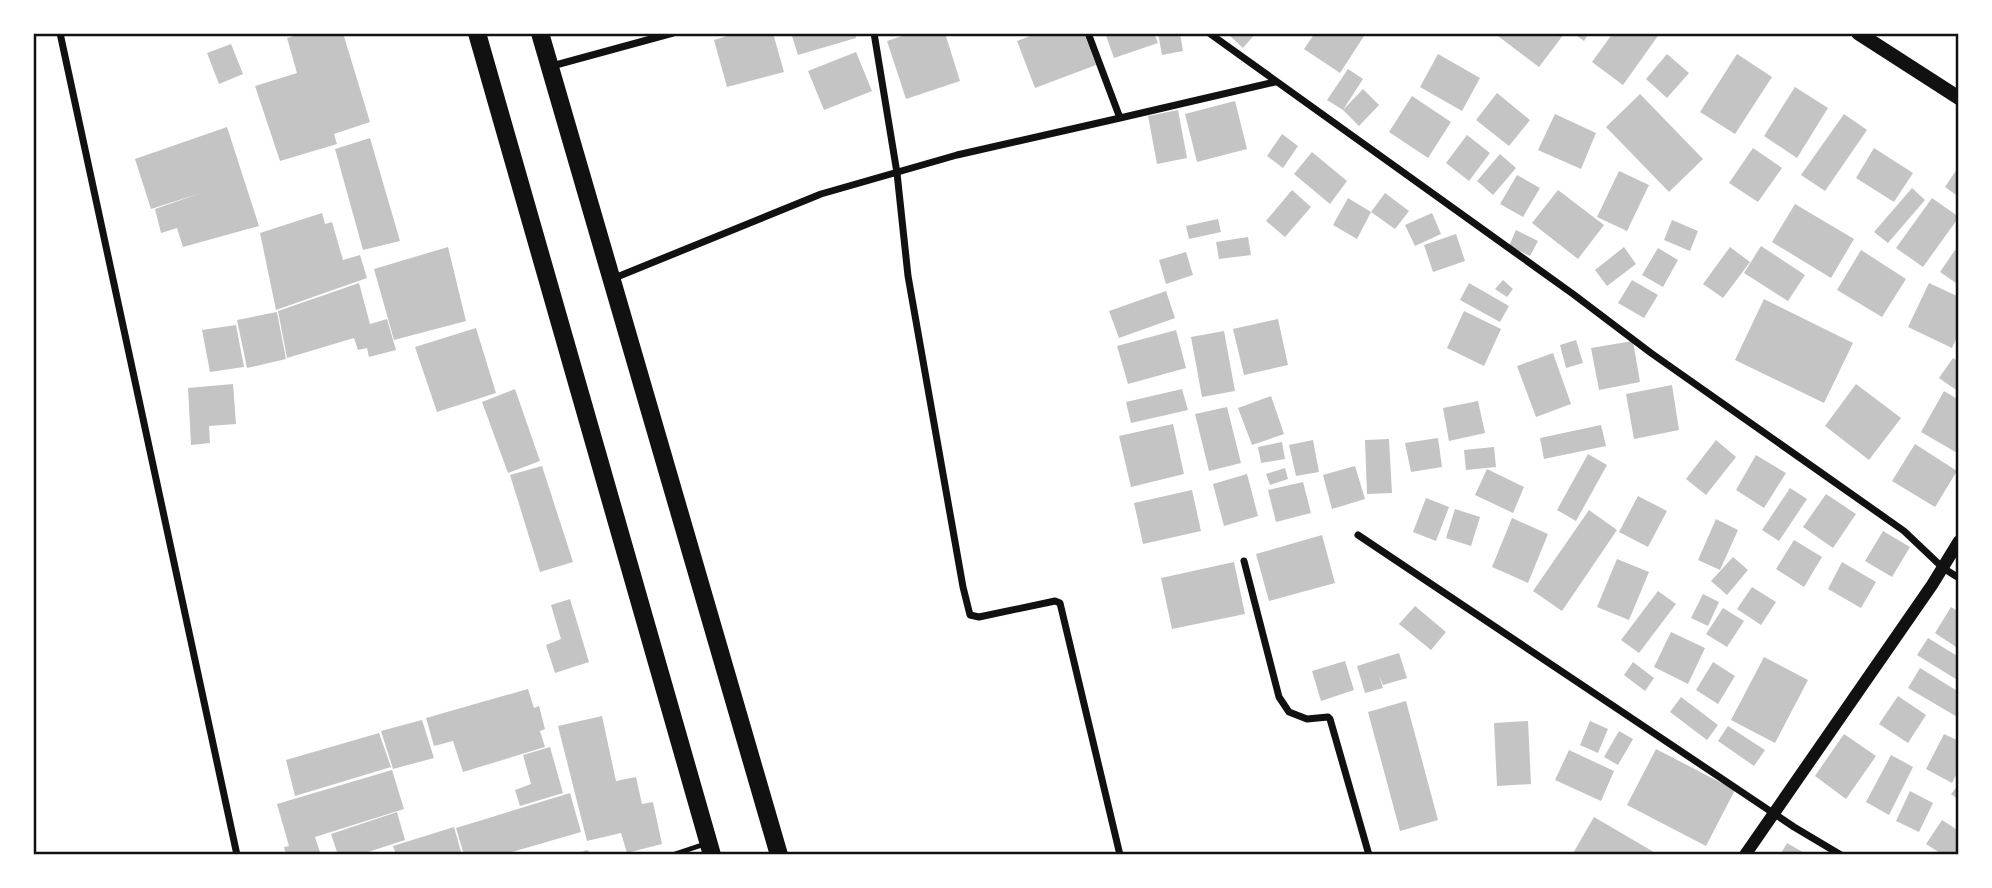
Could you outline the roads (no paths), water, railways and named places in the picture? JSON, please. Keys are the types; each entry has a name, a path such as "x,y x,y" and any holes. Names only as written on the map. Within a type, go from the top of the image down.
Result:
{"main road":[{"path":"477,33 710,849"},
{"path":"540,33 779,855"},
{"path":"1858,33 1959,99"}],"street":[{"path":"60,33 237,855"},
{"path":"550,66 673,33"},
{"path":"874,33 897,173 908,276 970,615 979,617 1055,601 1060,603 1120,855"},
{"path":"1088,33 1120,118"},
{"path":"1209,33 1651,353 1903,531 1943,568 1959,578"},
{"path":"611,280 821,194 957,155 1275,82"},
{"path":"1359,536 1773,813 1841,855"},
{"path":"1745,855 1959,541"},
{"path":"1244,561 1279,697 1289,712 1307,719 1331,719 1369,855"}],"lane":[{"path":"672,855 710,849"}]}
